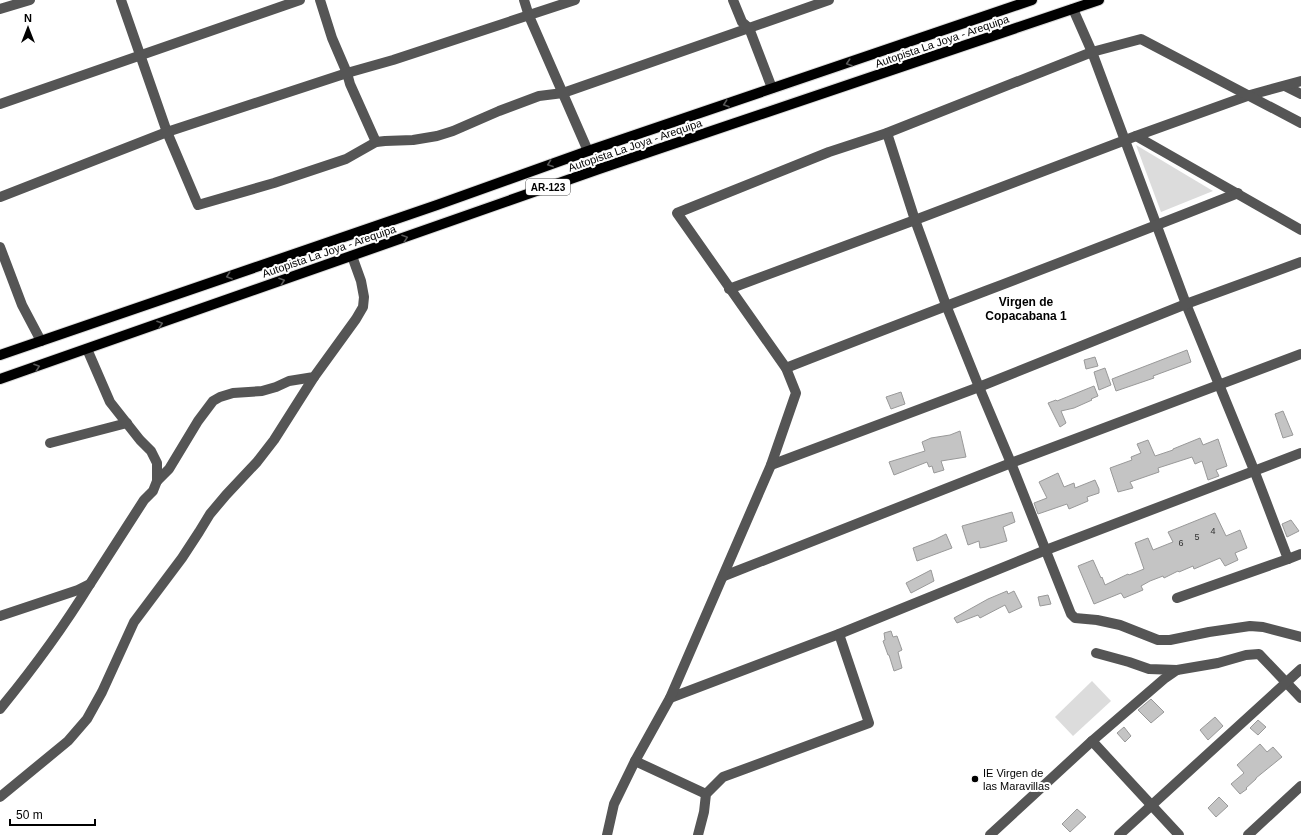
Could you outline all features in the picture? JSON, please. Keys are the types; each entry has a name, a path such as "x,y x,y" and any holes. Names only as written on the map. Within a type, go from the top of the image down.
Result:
{"main road":[{"name":"Autopista La Joya - Arequipa","path":"0,355 588,151 1032,0"},
{"name":"Autopista La Joya - Arequipa","path":"0,379 614,164 1099,0"}],"street":[{"path":"0,9 30,0"},
{"path":"121,0 167,132 198,205 274,183 338,161 376,142 414,140 437,136 453,131 499,111 540,96 562,93 830,0"},
{"path":"0,104 300,0"},
{"path":"320,0 332,38 347,73 350,84 376,142"},
{"path":"524,0 529,16 588,151"},
{"path":"0,197 167,132 575,0"},
{"path":"733,0 742,22 749,28 772,88"},
{"path":"1073,9 1092,52 1186,304 1254,470 1288,559"},
{"path":"607,835 614,804 635,761 670,698 771,465 796,393 786,368 677,213 829,152 887,133 1092,52 1141,39 1301,123"},
{"path":"729,289 1136,136 1250,96 1301,81"},
{"path":"1285,86 1301,94"},
{"path":"887,133 915,220 946,305 1071,614 1075,618 1110,623 1132,629 1158,640 1170,640 1250,626 1263,627 1301,638"},
{"path":"1136,136 1301,230"},
{"path":"786,368 946,305 1157,226 1238,193"},
{"path":"0,247 22,305 41,341"},
{"path":"0,797 68,742 87,719 102,692 134,622 191,545 210,514 257,462 274,440 314,377 356,319 363,307 364,297 361,281 352,256"},
{"path":"771,465 979,387 1186,304 1301,262"},
{"path":"0,709 23,681 79,602 144,500 153,491 157,481 158,467 155,457 110,402 87,349"},
{"path":"724,576 1011,463 1301,354"},
{"path":"157,481 169,469 212,401 220,397 262,391 289,381 314,377"},
{"path":"50,443 127,423"},
{"path":"670,698 839,634 1046,550 1301,453"},
{"path":"1177,598 1301,554"},
{"path":"0,616 78,590 90,584"},
{"path":"698,835 704,812 706,794 723,777 870,723 839,634"},
{"path":"1096,654 1149,668 1177,670 1218,663 1246,655 1259,654 1301,698"},
{"path":"1119,835 1301,669"},
{"path":"990,835 1092,741 1164,679 1177,670"},
{"path":"1092,741 1179,835"},
{"path":"635,761 706,794"},
{"path":"1248,835 1301,786"}],"shaded area":[{"path":"1136,145 1213,191 1161,212"},
{"path":"1092,681 1111,701 1073,736 1055,717"}],"building":[{"path":"1187,350 1191,362 1153,376 1154,378 1116,391 1112,379"},
{"path":"1095,357 1098,366 1086,369 1084,360"},
{"path":"1105,368 1111,385 1099,390 1094,372"},
{"path":"1094,386 1098,396 1074,408 1061,411 1066,423 1060,427 1048,403 1057,401"},
{"path":"901,392 905,404 891,409 886,397"},
{"path":"1283,411 1293,435 1283,438 1275,414"},
{"path":"960,431 966,457 941,461 944,470 934,473 932,466 929,467 927,462 894,475 889,462 925,451 922,442 931,438 950,435"},
{"path":"1200,438 1203,445 1218,439 1227,466 1216,470 1219,476 1208,480 1202,461 1195,464 1192,457 1158,468 1159,472 1130,482 1133,488 1118,492 1110,468 1132,460 1131,457 1141,453 1137,444 1148,440 1155,456"},
{"path":"1058,473 1064,487 1074,483 1075,488 1095,480 1099,493 1087,497 1088,501 1069,509 1067,504 1038,514 1034,503 1047,498 1039,482"},
{"path":"1012,512 1015,522 1003,527 1007,541 980,548 979,541 968,545 962,526"},
{"path":"1215,513 1226,536 1240,530 1247,548 1235,553 1238,560 1225,566 1220,558 1194,569 1193,566 1164,578 1163,576 1150,581 1141,586 1143,590 1124,598 1121,593 1094,604 1078,566 1093,560 1105,585 1128,574 1129,575 1144,569 1135,543 1148,538 1153,550 1173,542 1168,532"},
{"path":"1291,520 1299,531 1287,537 1282,524"},
{"path":"946,534 952,548 917,561 913,548"},
{"path":"931,570 934,581 911,593 906,583"},
{"path":"1007,591 1008,594 1014,591 1022,607 1009,613 1005,605 980,618 978,615 957,623 954,618 988,599"},
{"path":"1048,595 1051,604 1040,606 1038,597"},
{"path":"891,631 893,637 897,636 902,650 898,652 902,668 894,671 883,641 885,640 884,633"},
{"path":"1151,699 1164,712 1151,723 1138,710"},
{"path":"1215,717 1223,726 1208,740 1200,730"},
{"path":"1258,720 1266,727 1258,735 1250,728"},
{"path":"1124,727 1131,736 1125,742 1117,733"},
{"path":"1260,744 1267,752 1273,747 1282,757 1256,778 1246,788 1247,789 1240,794 1231,784 1244,773 1237,765"},
{"path":"1219,797 1228,806 1216,817 1208,808"},
{"path":"1077,809 1086,817 1070,832 1062,824"}],"place":[{"name":"IE Virgen de las Maravillas","path":"975,779"}],"district":[{"name":"Virgen de Copacabana 1","path":"1026,309"}]}
